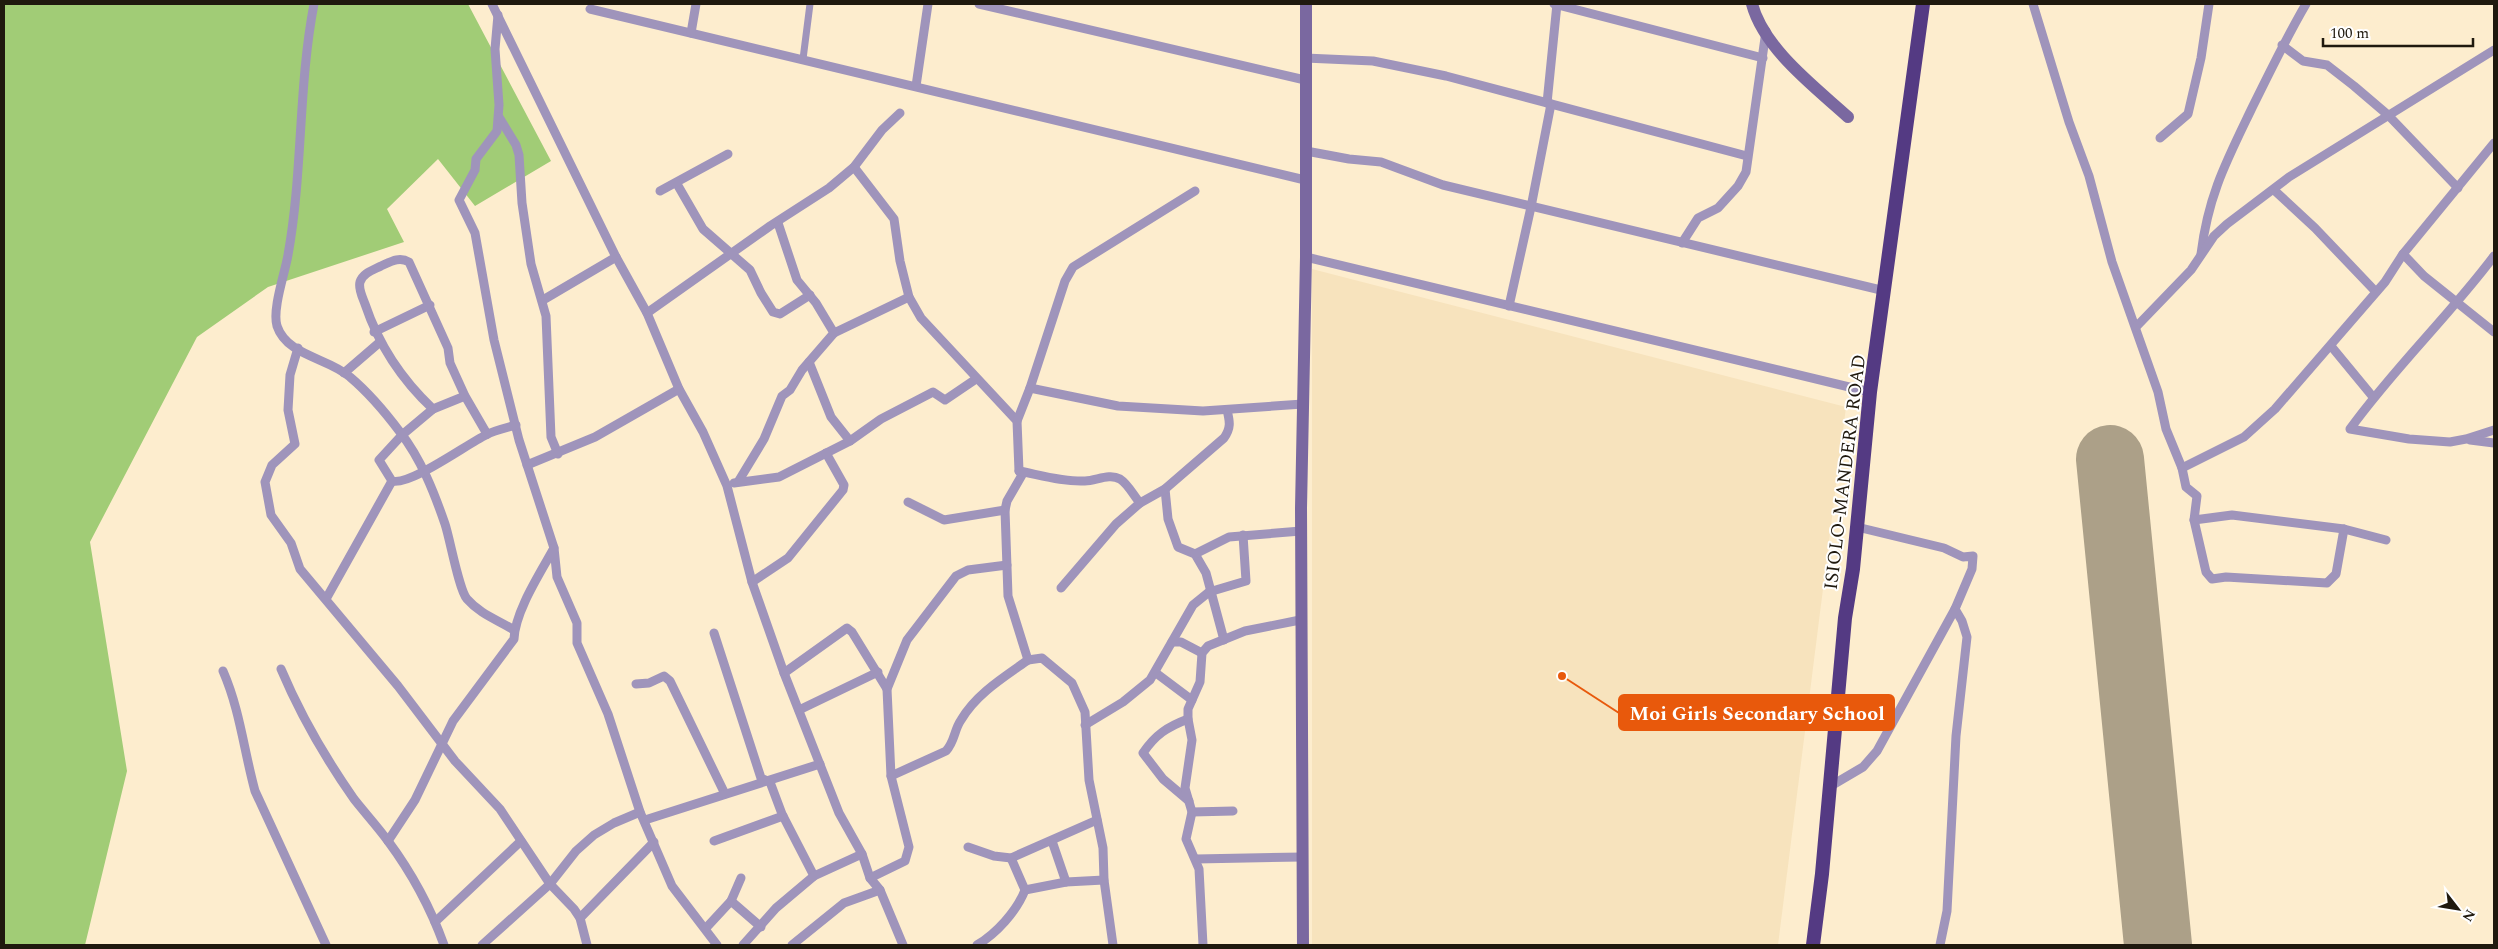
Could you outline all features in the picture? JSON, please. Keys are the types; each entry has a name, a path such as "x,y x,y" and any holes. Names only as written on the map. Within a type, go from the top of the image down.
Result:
{"highway":[{"name":"ISIOLO-MANDERA ROAD","path":"1813,945 1822,874 1845,618 1857,527 1870,392 1886,291 1923,4"}],"main road":[{"path":"1302,945 1300,620 1306,257 1306,4"},
{"path":"1752,4 1766,31 1786,59 1848,117"}],"street":[{"path":"314,4 302,85 296,179 288,253 277,314 277,324 280,332 290,344 344,372 378,404 402,435 425,472 444,523 465,598 479,612 490,615 514,630"},
{"path":"492,4 616,257 647,314 678,389 703,432 727,486 752,582 784,673 839,813 862,854 870,878 880,890 904,945"},
{"path":"691,33 696,4"},
{"path":"803,60 810,4"},
{"path":"916,86 928,4"},
{"path":"980,4 1305,80"},
{"path":"1509,306 1531,207 1549,103 1556,4 1763,58"},
{"path":"2033,4 2069,122 2089,176 2112,262 2158,392 2166,429 2182,468 2186,486 2197,496 2194,520 2206,572 2212,579 2226,577 2327,583 2336,574 2344,529"},
{"path":"2160,138 2188,114 2201,58 2209,4"},
{"path":"2201,257 2204,225 2216,186 2282,45 2305,4"},
{"path":"590,9 1305,180"},
{"path":"498,15 495,49 499,117 497,131 476,159 475,170 459,200 475,233 490,322 527,465 554,548 557,577 577,623 577,643 608,714 643,816 672,886 706,928 717,945"},
{"path":"1682,243 1698,218 1718,208 1738,186 1746,172 1766,31"},
{"path":"2282,45 2303,61 2327,65 2388,115 2458,188"},
{"path":"2136,327 2201,257 2214,236 2290,176 2494,50"},
{"path":"1305,58 1373,61 1446,76 1747,156"},
{"path":"647,314 770,226 778,223 829,188 854,167 882,130 900,113"},
{"path":"499,117 520,155 522,203 531,264 543,300 546,316 551,437 558,454"},
{"path":"2182,468 2244,437 2275,409 2376,292 2403,254 2494,143"},
{"path":"1306,151 1349,159 1381,162 1443,185 1886,291"},
{"path":"660,191 677,184 728,154"},
{"path":"854,167 894,219 900,261 910,297 929,328 1017,421"},
{"path":"677,184 703,229 750,270 760,293 774,312 780,314 810,295"},
{"path":"2274,190 2315,228 2376,292"},
{"path":"1028,660 1008,596 1005,510 1007,501 1022,476 1019,470 1017,421 1030,388 1065,281 1073,267 1195,191"},
{"path":"778,223 797,280 810,295 834,334"},
{"path":"2403,254 2424,276 2494,332"},
{"path":"2494,256 2458,302 2373,397 2350,430 2409,439 2450,442 2466,440 2494,430"},
{"path":"543,300 616,257"},
{"path":"1306,257 1870,392"},
{"path":"433,409 402,378 374,332 360,284 362,277 395,260 404,259 409,262 417,276 448,348 450,363 465,396 488,434"},
{"path":"738,482 764,439 782,396 797,381 809,362 834,334 910,297"},
{"path":"374,332 430,304"},
{"path":"344,372 380,342"},
{"path":"2331,346 2373,397"},
{"path":"298,348 290,375 288,410 294,444 272,465 265,482 275,523 291,544 300,569 398,686 443,746 500,809 550,884 574,909 580,918 587,945"},
{"path":"809,362 831,417 850,440"},
{"path":"727,486 738,482 779,477 850,440 881,419 933,392 945,400 976,379"},
{"path":"1030,388 1109,405 1227,410 1303,404"},
{"path":"527,465 558,454 595,437 678,389"},
{"path":"465,396 433,409 402,435 379,460 392,481 398,482 425,472 453,453 488,434 516,425"},
{"path":"1061,588 1102,539 1140,503 1165,489 1224,438 1229,432 1230,423 1227,410"},
{"path":"2466,440 2494,443"},
{"path":"752,582 788,558 843,490 844,485 826,453"},
{"path":"1019,470 1064,480 1086,481 1109,477 1117,478 1122,480 1140,503"},
{"path":"326,599 392,481"},
{"path":"1165,489 1168,519 1178,547 1195,554 1206,573 1224,640"},
{"path":"908,502 944,520 1005,510"},
{"path":"2194,520 2232,515 2344,529 2386,540"},
{"path":"1829,787 1863,766 1877,751 1956,609 1972,569 1972,556 1963,557 1944,548 1857,527"},
{"path":"1195,554 1229,538 1243,535 1301,531"},
{"path":"1086,725 1138,691 1156,673 1186,614 1193,605 1210,592 1246,582 1243,535"},
{"path":"388,841 415,800 443,746 453,721 514,639 514,630 554,548"},
{"path":"870,878 905,861 909,848 891,776 887,689 907,640 956,576 968,570 1007,565"},
{"path":"1940,945 1948,902 1956,736 1967,637 1956,609"},
{"path":"1203,945 1202,891 1196,859 1186,839 1192,812 1185,788 1192,740 1188,719 1192,700 1200,682 1202,652 1208,646 1245,631 1300,620"},
{"path":"784,673 847,628 852,632 887,689"},
{"path":"714,633 761,778 770,782 783,816 814,876"},
{"path":"1172,642 1181,642 1202,652"},
{"path":"891,776 946,751 953,744 960,721 971,705 998,681 1028,660 1042,658 1072,683 1082,704 1086,725 1089,780 1103,848 1104,880 1113,945"},
{"path":"282,668 306,718 338,776 388,841 415,884 435,922 444,945"},
{"path":"223,671 236,705 255,791 326,945"},
{"path":"799,710 878,672"},
{"path":"1156,673 1192,700"},
{"path":"636,684 649,683 664,676 670,680 725,794"},
{"path":"1188,719 1162,730 1154,737 1143,753 1164,779 1189,801"},
{"path":"482,945 550,884 576,851 594,835 614,823 770,782 820,764"},
{"path":"1192,812 1234,812"},
{"path":"714,841 783,816"},
{"path":"968,847 994,856 1011,858 1097,820"},
{"path":"1052,840 1066,882"},
{"path":"435,922 521,841"},
{"path":"580,918 654,842"},
{"path":"743,945 776,908 814,876 862,854"},
{"path":"1196,859 1302,857"},
{"path":"1011,858 1025,890"},
{"path":"706,928 731,901 741,878"},
{"path":"980,944 1015,908 1025,890 1066,882 1104,880"},
{"path":"792,945 844,903 880,890"},
{"path":"731,901 761,927"}],"shaded area":[{"path":"1312,269 1846,407 1778,945 1312,945"}],"green space":[{"path":"4,4 468,4 551,161 475,206 438,159 387,209 404,242 268,287 197,337 90,542 127,771 85,945 4,945"}],"runway":[{"path":"2110,459 2158,945"}],"place":[{"name":"Moi Girls Secondary School","path":"1562,676"}]}
